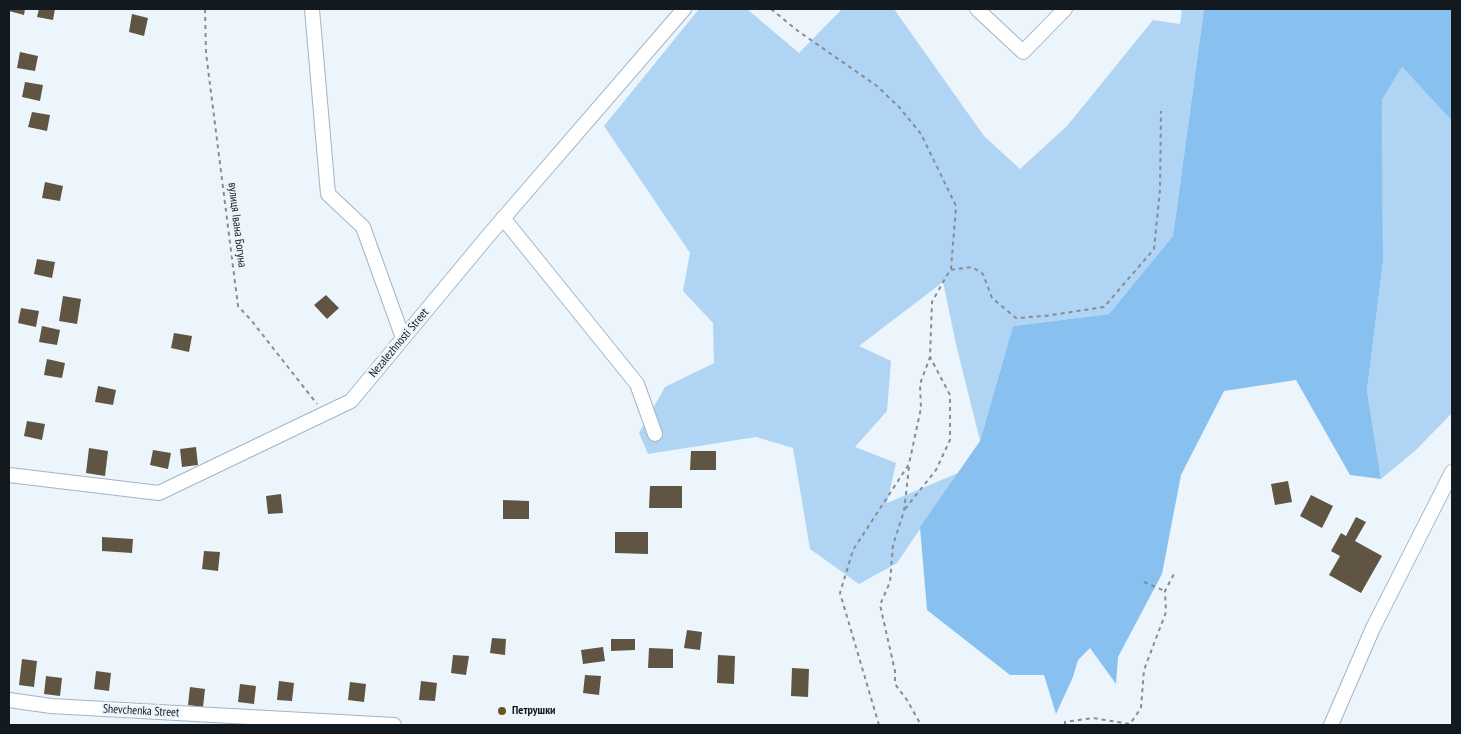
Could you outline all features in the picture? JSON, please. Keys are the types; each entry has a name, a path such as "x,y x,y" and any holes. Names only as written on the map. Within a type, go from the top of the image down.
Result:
{"street":[{"path":"312,9 328,194 363,227 403,338"},
{"name":"Nezalezhnosti Street","path":"9,475 159,494 351,402 503,218 684,9"},
{"path":"977,9 1023,52 1064,9"},
{"path":"503,218 637,384 655,434"},
{"path":"1331,725 1373,628 1452,472"},
{"name":"Shevchenka Street","path":"9,700 51,706 394,725"}],"path":[{"name":"вулиця Івана Богуна","path":"205,9 206,53 238,306 324,414"},
{"path":"771,9 804,36 877,86 899,107 921,134 956,206 950,270 932,302 930,357 920,384 921,408 910,464 904,511 893,544 890,582 880,605 895,671 895,684 907,700 921,725"},
{"path":"950,270 972,267 983,274 992,298 1016,318 1045,316 1104,307 1154,249 1160,190 1161,111"},
{"path":"904,511 936,470 950,440 950,394 930,357"},
{"path":"879,725 840,593 853,550 910,464"},
{"path":"1065,725 1065,722 1093,718 1130,724 1140,708 1144,670 1166,612 1166,591 1175,572"},
{"path":"1144,582 1166,591"}],"shaded area":[{"path":"699,9 747,9 799,53 842,9 894,9 984,136 1020,169 1067,126 1153,20 1180,24 1182,9 1204,9 1173,236 1109,314 1013,326 980,441 943,282 859,346 891,361 887,411 855,447 896,463 887,503 958,473 897,563 859,584 810,549 793,448 756,437 648,454 639,433 665,387 714,363 713,323 683,291 690,253 604,126"},
{"path":"1204,9 1452,9 1452,121 1402,67 1382,100 1383,261 1367,391 1381,479 1350,475 1296,380 1224,391 1181,475 1162,574 1118,657 1116,684 1090,648 1078,660 1073,677 1056,714 1044,675 1010,675 927,610 920,527 980,441 1013,326 1109,314 1173,236"},
{"path":"1402,67 1452,121 1452,413 1416,450 1381,479 1367,391 1383,261 1382,100"}],"building":[{"path":"9,9 25,9 24,15 9,11"},
{"path":"39,9 55,9 53,20 37,17"},
{"path":"132,14 148,18 144,36 129,32"},
{"path":"20,52 38,56 35,71 17,68"},
{"path":"25,82 43,85 40,101 22,97"},
{"path":"32,112 50,115 47,131 28,127"},
{"path":"45,182 63,186 60,201 42,198"},
{"path":"37,259 55,262 52,278 34,274"},
{"path":"326,295 339,308 327,319 314,305"},
{"path":"63,296 81,299 77,324 59,321"},
{"path":"21,308 39,311 36,327 18,323"},
{"path":"42,326 60,330 57,345 39,342"},
{"path":"174,333 192,336 189,352 171,348"},
{"path":"47,359 65,363 62,378 44,375"},
{"path":"98,386 116,390 113,405 95,402"},
{"path":"27,421 45,424 42,440 24,436"},
{"path":"196,447 198,465 182,467 180,449"},
{"path":"89,448 108,451 105,476 86,473"},
{"path":"153,450 171,453 168,469 150,465"},
{"path":"691,451 716,451 716,470 690,470"},
{"path":"1288,481 1292,502 1275,505 1271,484"},
{"path":"650,486 682,486 682,508 649,508"},
{"path":"281,494 283,513 268,514 266,496"},
{"path":"1311,495 1333,506 1322,528 1300,516"},
{"path":"503,500 529,501 529,519 503,519"},
{"path":"1356,517 1366,522 1355,541 1382,556 1361,593 1329,575 1340,556 1331,551 1341,533 1346,536"},
{"path":"615,532 648,532 648,554 615,553"},
{"path":"102,537 133,539 132,553 102,551"},
{"path":"204,551 220,552 218,571 202,569"},
{"path":"687,630 702,632 700,650 684,648"},
{"path":"492,638 506,639 505,655 490,653"},
{"path":"611,639 635,639 635,650 611,651"},
{"path":"603,647 605,661 583,664 581,650"},
{"path":"649,648 673,649 673,668 648,668"},
{"path":"453,655 469,656 466,675 451,673"},
{"path":"718,655 735,656 734,684 717,683"},
{"path":"22,659 37,661 34,687 19,685"},
{"path":"792,668 809,669 808,697 791,696"},
{"path":"96,671 111,673 109,691 94,689"},
{"path":"585,675 601,676 599,695 583,693"},
{"path":"46,676 62,678 60,696 44,694"},
{"path":"279,681 294,683 292,701 277,700"},
{"path":"421,681 437,683 435,701 419,700"},
{"path":"350,682 366,684 364,702 348,700"},
{"path":"240,684 256,686 254,704 238,702"},
{"path":"190,687 205,689 203,707 188,705"}],"place":[{"name":"Петрушки","path":"502,711"}]}
